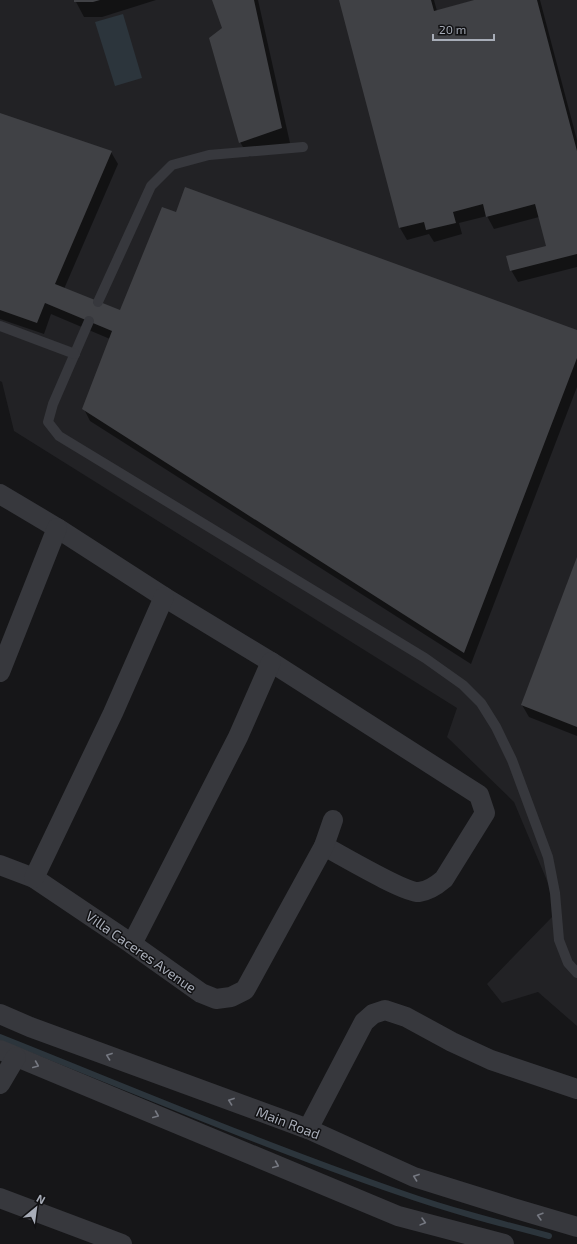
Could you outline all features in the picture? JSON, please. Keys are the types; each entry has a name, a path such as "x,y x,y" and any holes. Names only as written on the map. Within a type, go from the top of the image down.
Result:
{"street":[{"path":"0,494 58,528 164,597 271,662 479,795 485,813 444,879 434,887 418,892 397,885 324,846"},
{"path":"0,672 58,528"},
{"path":"34,878 113,713 164,597"},
{"path":"132,944 238,737 271,662"},
{"name":"Villa Caceres Avenue","path":"0,865 34,878 132,944 201,993 216,999 231,997 245,990 324,846 333,820"},
{"path":"308,1129 364,1022 372,1014 385,1010 406,1017 452,1042 491,1060 577,1089"},
{"name":"Main Road","path":"0,1014 30,1027 308,1129 414,1177 577,1227"},
{"path":"0,1084 8,1054 398,1216 504,1244"},
{"path":"0,1198 122,1244"}],"lane":[{"path":"98,302 151,186 172,165 209,155 303,147"},
{"path":"89,321 53,404 48,422 60,436 425,658 462,685 480,703 496,727 512,760 548,857 555,892 559,940 568,963 577,973"},
{"path":"0,326 75,354"}],"shaded area":[{"path":"0,0 577,0 577,1026 538,992 502,1003 487,984 553,916 553,895 514,802 447,737 457,708 14,431 2,382 0,381"},
{"path":"123,14 142,78 115,86 95,22"}],"building":[{"path":"74,0 100,0 93,2 74,2"},
{"path":"212,0 254,0 282,128 239,143 209,38 222,28"},
{"path":"339,0 431,0 434,11 474,0 537,0 577,151 577,254 510,271 506,256 546,246 535,204 486,217 483,204 453,212 456,223 426,230 424,222 399,228"},
{"path":"0,113 112,151 55,284 120,310 162,207 176,212 185,187 577,330 577,358 464,653 82,409 112,331 45,303 37,323 0,310"},
{"path":"577,557 577,727 521,705"}],"waterway":[{"path":"0,1037 199,1117 350,1175 437,1205 549,1236"}]}
